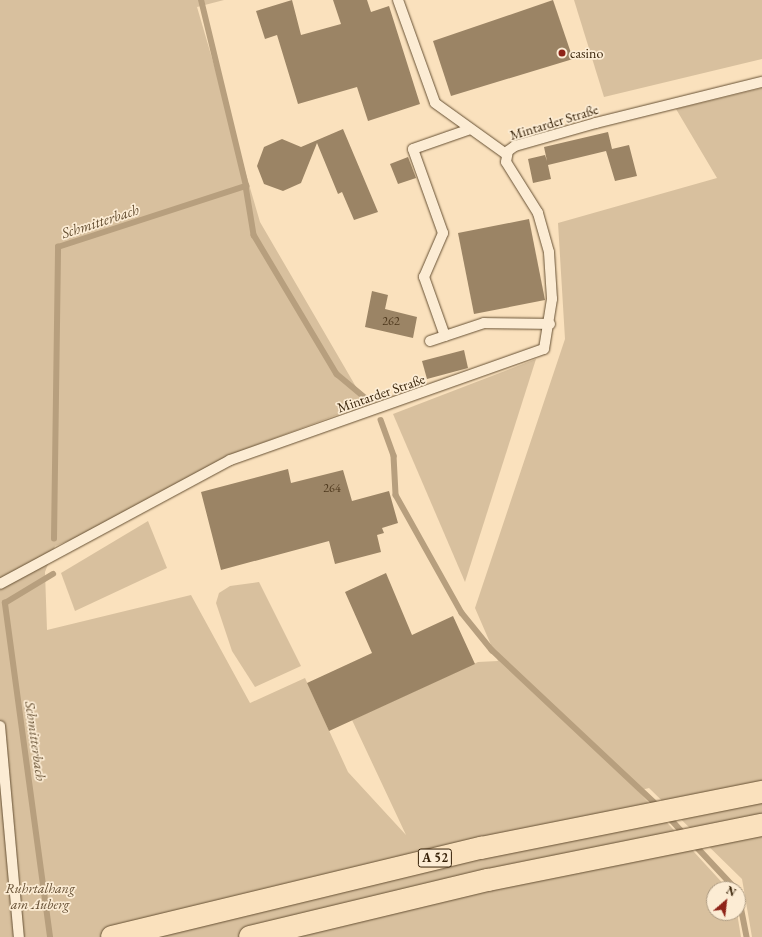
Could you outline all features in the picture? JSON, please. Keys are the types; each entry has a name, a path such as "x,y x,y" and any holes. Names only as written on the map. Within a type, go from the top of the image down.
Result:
{"highway":[{"name":"A 52","path":"112,937 481,848 762,792"},
{"name":"A 52","path":"250,937 488,880 762,825"}],"lane":[{"path":"398,0 436,103 506,154"},
{"name":"Mintarder Straße","path":"0,584 230,460 544,349 550,324 552,273 544,228 507,164 506,154 515,146 596,123 762,82"},
{"path":"444,336 424,277 443,233 413,149 470,129"},
{"path":"430,341 484,323 550,324"},
{"path":"0,726 19,937"}],"green space":[{"name":"Ruhrtalhang am Auberg","path":"0,0 224,0 197,7 260,222 366,404 233,454 97,530 55,546 45,572 47,630 191,595 250,703 305,678 348,772 406,835 352,720 478,662 498,661 475,608 565,339 558,223 717,178 676,109 762,88 762,937 752,937 746,902 746,881 742,881 649,788 638,791 721,881 706,881 706,921 738,921 741,937 0,937"},
{"path":"574,0 762,0 762,59 604,97"},
{"path":"536,359 465,582 393,414"},
{"path":"148,521 167,568 75,611 61,573"},
{"path":"259,582 301,666 255,687 232,651 216,603 219,593 230,586"}],"building":[{"path":"292,0 301,35 341,24 333,0 367,0 371,12 389,6 420,104 368,121 357,87 298,104 277,35 265,39 256,11"},
{"path":"553,0 573,59 451,96 433,41"},
{"path":"343,129 378,212 354,220 342,192 338,194 317,143 301,183 283,191 264,184 257,166 264,147 282,139 301,147"},
{"path":"608,132 612,149 629,145 637,176 615,181 606,151 548,165 551,179 533,183 528,159 545,155 547,161 544,147"},
{"path":"408,157 416,178 398,184 390,164"},
{"path":"529,219 545,300 474,314 458,233"},
{"path":"372,291 388,295 385,309 417,317 413,338 365,327"},
{"path":"464,350 468,368 427,379 422,361"},
{"path":"288,469 291,483 343,470 352,501 389,491 398,523 382,528 384,533 377,535 381,552 335,564 329,541 221,570 201,492"},
{"path":"386,573 412,635 453,616 475,664 329,731 307,683 372,653 345,592"}],"waterway":[{"name":"Schmitterbach","path":"54,539 58,247 246,186 201,0"},
{"path":"246,186 254,235 337,374 368,400"},
{"path":"381,420 394,456 396,495 462,613 492,650 659,807"},
{"name":"Schmitterbach","path":"50,937 5,603 53,574"},
{"path":"668,816 685,835"},
{"path":"694,844 729,881"},
{"path":"744,921 747,937"}],"place":[{"name":"casino","path":"562,53"}]}
